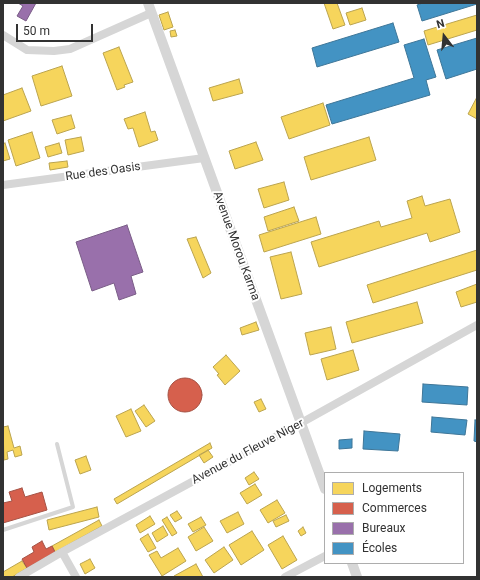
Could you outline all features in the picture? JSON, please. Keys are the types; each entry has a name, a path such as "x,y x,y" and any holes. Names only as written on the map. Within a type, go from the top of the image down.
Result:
{"street":[{"name":"Avenue Morou Karma","path":"148,3 324,486"},
{"path":"3,35 27,50 54,51 70,49 151,13"},
{"name":"Rue des Oasis","path":"3,185 204,158"},
{"name":"Avenue du Fleuve Niger","path":"19,577 477,325"},
{"path":"62,552 76,577"},
{"path":"285,577 324,557"},
{"path":"352,564 357,577"}],"lane":[{"path":"3,530 73,507 57,444"}],"building: Logements":[{"path":"324,3 337,3 345,25 333,29"},
{"path":"362,8 366,20 350,25 346,13"},
{"path":"168,12 173,27 164,30 159,15"},
{"path":"477,15 477,30 428,45 424,31"},
{"path":"175,30 177,36 171,37 170,31"},
{"path":"119,47 133,82 124,85 125,87 117,90 103,53"},
{"path":"62,66 72,96 41,106 32,76"},
{"path":"239,79 243,93 213,101 209,88"},
{"path":"22,88 31,111 3,121 3,95"},
{"path":"477,97 477,119 468,114"},
{"path":"323,103 330,125 289,139 281,117"},
{"path":"145,112 151,132 155,131 158,140 139,147 133,128 128,129 124,119"},
{"path":"71,115 75,128 57,134 52,120"},
{"path":"32,132 40,158 16,166 8,140"},
{"path":"81,137 84,151 68,155 65,140"},
{"path":"369,137 376,160 311,180 304,157"},
{"path":"256,142 263,160 235,169 229,151"},
{"path":"5,143 10,159 3,161 3,144"},
{"path":"59,143 62,153 48,157 45,147"},
{"path":"67,161 68,167 50,170 49,163"},
{"path":"284,182 289,200 264,208 258,189"},
{"path":"422,196 425,206 450,199 460,232 430,242 427,233 319,267 311,242 379,221 381,227 412,218 407,201"},
{"path":"294,207 299,221 268,231 264,217"},
{"path":"316,217 321,234 264,252 259,235"},
{"path":"196,237 211,273 203,278 187,239"},
{"path":"477,250 477,270 373,303 367,285"},
{"path":"291,252 302,294 281,299 270,257"},
{"path":"477,284 477,302 461,307 456,292"},
{"path":"417,302 423,323 352,343 346,322"},
{"path":"256,322 259,330 242,335 240,328"},
{"path":"331,327 336,349 310,355 305,333"},
{"path":"353,350 359,370 327,380 321,359"},
{"path":"226,355 240,371 225,385 213,367"},
{"path":"261,399 266,409 259,412 254,402"},
{"path":"144,405 155,421 146,427 135,411"},
{"path":"131,409 141,431 126,437 116,416"},
{"path":"8,426 14,448 20,446 22,455 15,457 13,450 7,452 8,459 4,460 3,427"},
{"path":"210,443 212,448 117,504 114,499"},
{"path":"208,450 213,457 204,463 199,455"},
{"path":"86,456 91,470 80,474 75,460"},
{"path":"254,472 259,479 249,485 245,478"},
{"path":"255,484 262,495 247,504 240,493"},
{"path":"277,500 285,513 268,523 260,510"},
{"path":"97,507 99,517 49,530 47,520"},
{"path":"177,511 182,518 175,522 170,515"},
{"path":"238,512 244,524 227,533 220,521"},
{"path":"286,515 289,521 276,527 273,521"},
{"path":"150,516 155,524 140,533 136,525"},
{"path":"167,517 177,533 172,536 162,520"},
{"path":"201,517 206,525 193,532 188,524"},
{"path":"99,520 102,526 55,552 52,546"},
{"path":"163,526 168,535 157,542 152,533"},
{"path":"204,527 213,541 196,551 188,537"},
{"path":"303,527 306,533 301,536 298,531"},
{"path":"252,531 264,550 241,565 229,545"},
{"path":"148,534 156,548 148,552 140,539"},
{"path":"283,536 297,560 282,569 268,545"},
{"path":"224,547 233,560 214,573 205,560"},
{"path":"178,548 186,561 162,576 149,555 157,551 161,558"},
{"path":"90,559 95,568 85,574 80,564"},
{"path":"22,561 27,568 12,577 3,577 3,572"},
{"path":"196,564 203,577 174,576"}],"building: Commerces":[{"path":"182,378 188,378 192,379 199,385 202,395 201,402 195,409 188,412 182,412 178,411 171,405 168,398 168,392 169,388 175,381"},
{"path":"22,488 25,497 42,492 47,510 3,523 3,503 12,501 9,492"},
{"path":"42,541 46,549 52,546 55,552 27,568 22,559 34,552 32,547"}],"building: Bureaux":[{"path":"18,3 36,3 26,21 17,16 23,6"},
{"path":"127,225 143,272 131,276 136,294 119,300 114,283 92,291 76,242"}],"building: Écoles":[{"path":"423,3 477,4 422,21 417,5"},
{"path":"393,23 399,42 317,67 312,48"},
{"path":"477,38 477,69 446,79 437,50"},
{"path":"424,39 436,77 426,80 430,95 332,124 326,105 414,78 404,45"},
{"path":"423,384 468,387 467,405 422,402"},
{"path":"432,417 467,420 465,435 431,432"},
{"path":"475,420 477,420 477,442 474,441"},
{"path":"364,431 400,434 398,451 363,449"},
{"path":"352,439 352,448 339,449 339,440"}]}
